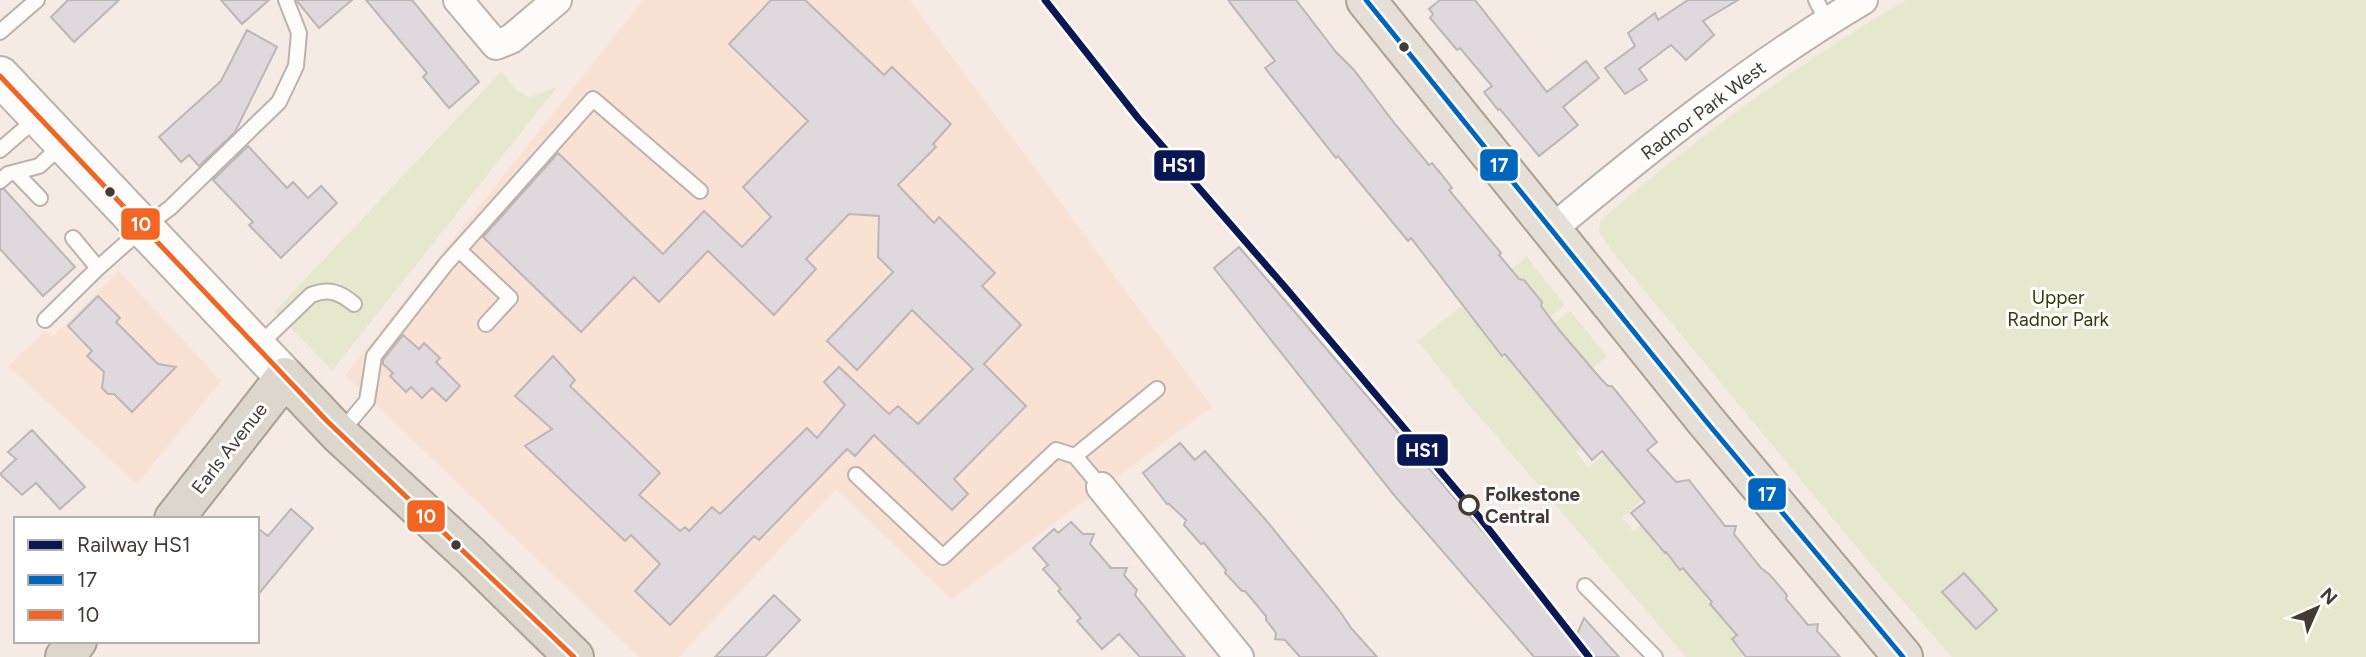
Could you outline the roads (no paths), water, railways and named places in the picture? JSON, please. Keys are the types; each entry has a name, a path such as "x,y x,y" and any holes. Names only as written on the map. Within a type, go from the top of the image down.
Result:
{"highway":[{"path":"285,377 339,434 471,556 574,657"},
{"name":"Earls Avenue","path":"176,517 285,377"},
{"path":"65,657 76,643"}],"main road":[{"path":"1366,0 1705,420 1903,657"},
{"path":"0,76 285,377"}],"street":[{"path":"458,0 496,45 512,39 557,0"},
{"name":"Radnor Park West","path":"1551,230 1626,167 1793,43 1822,10 1863,0"},
{"path":"1101,487 1239,657"}],"lane":[{"path":"0,32 37,0"},
{"path":"45,320 98,268 170,208 279,102 296,66 299,33 286,0"},
{"path":"339,434 367,401 374,356 446,264 593,99 700,191"},
{"path":"0,150 38,117"},
{"path":"0,181 8,174 39,166 63,144"},
{"path":"15,172 40,198"},
{"path":"73,238 98,268"},
{"path":"460,250 510,298 486,324"},
{"path":"256,348 311,295 322,291 334,292 354,304"},
{"path":"1075,456 1157,389"},
{"path":"856,475 943,557 1056,450 1075,456 1101,487"},
{"path":"1585,586 1655,657"}],"rail line":[{"name":"HS1","path":"1045,0 1138,118 1480,518 1589,657"}],"place":[{"name":"Folkestone Central","path":"1469,505"}],"park label":[{"name":"Upper Radnor Park","path":"2058,308"}]}
